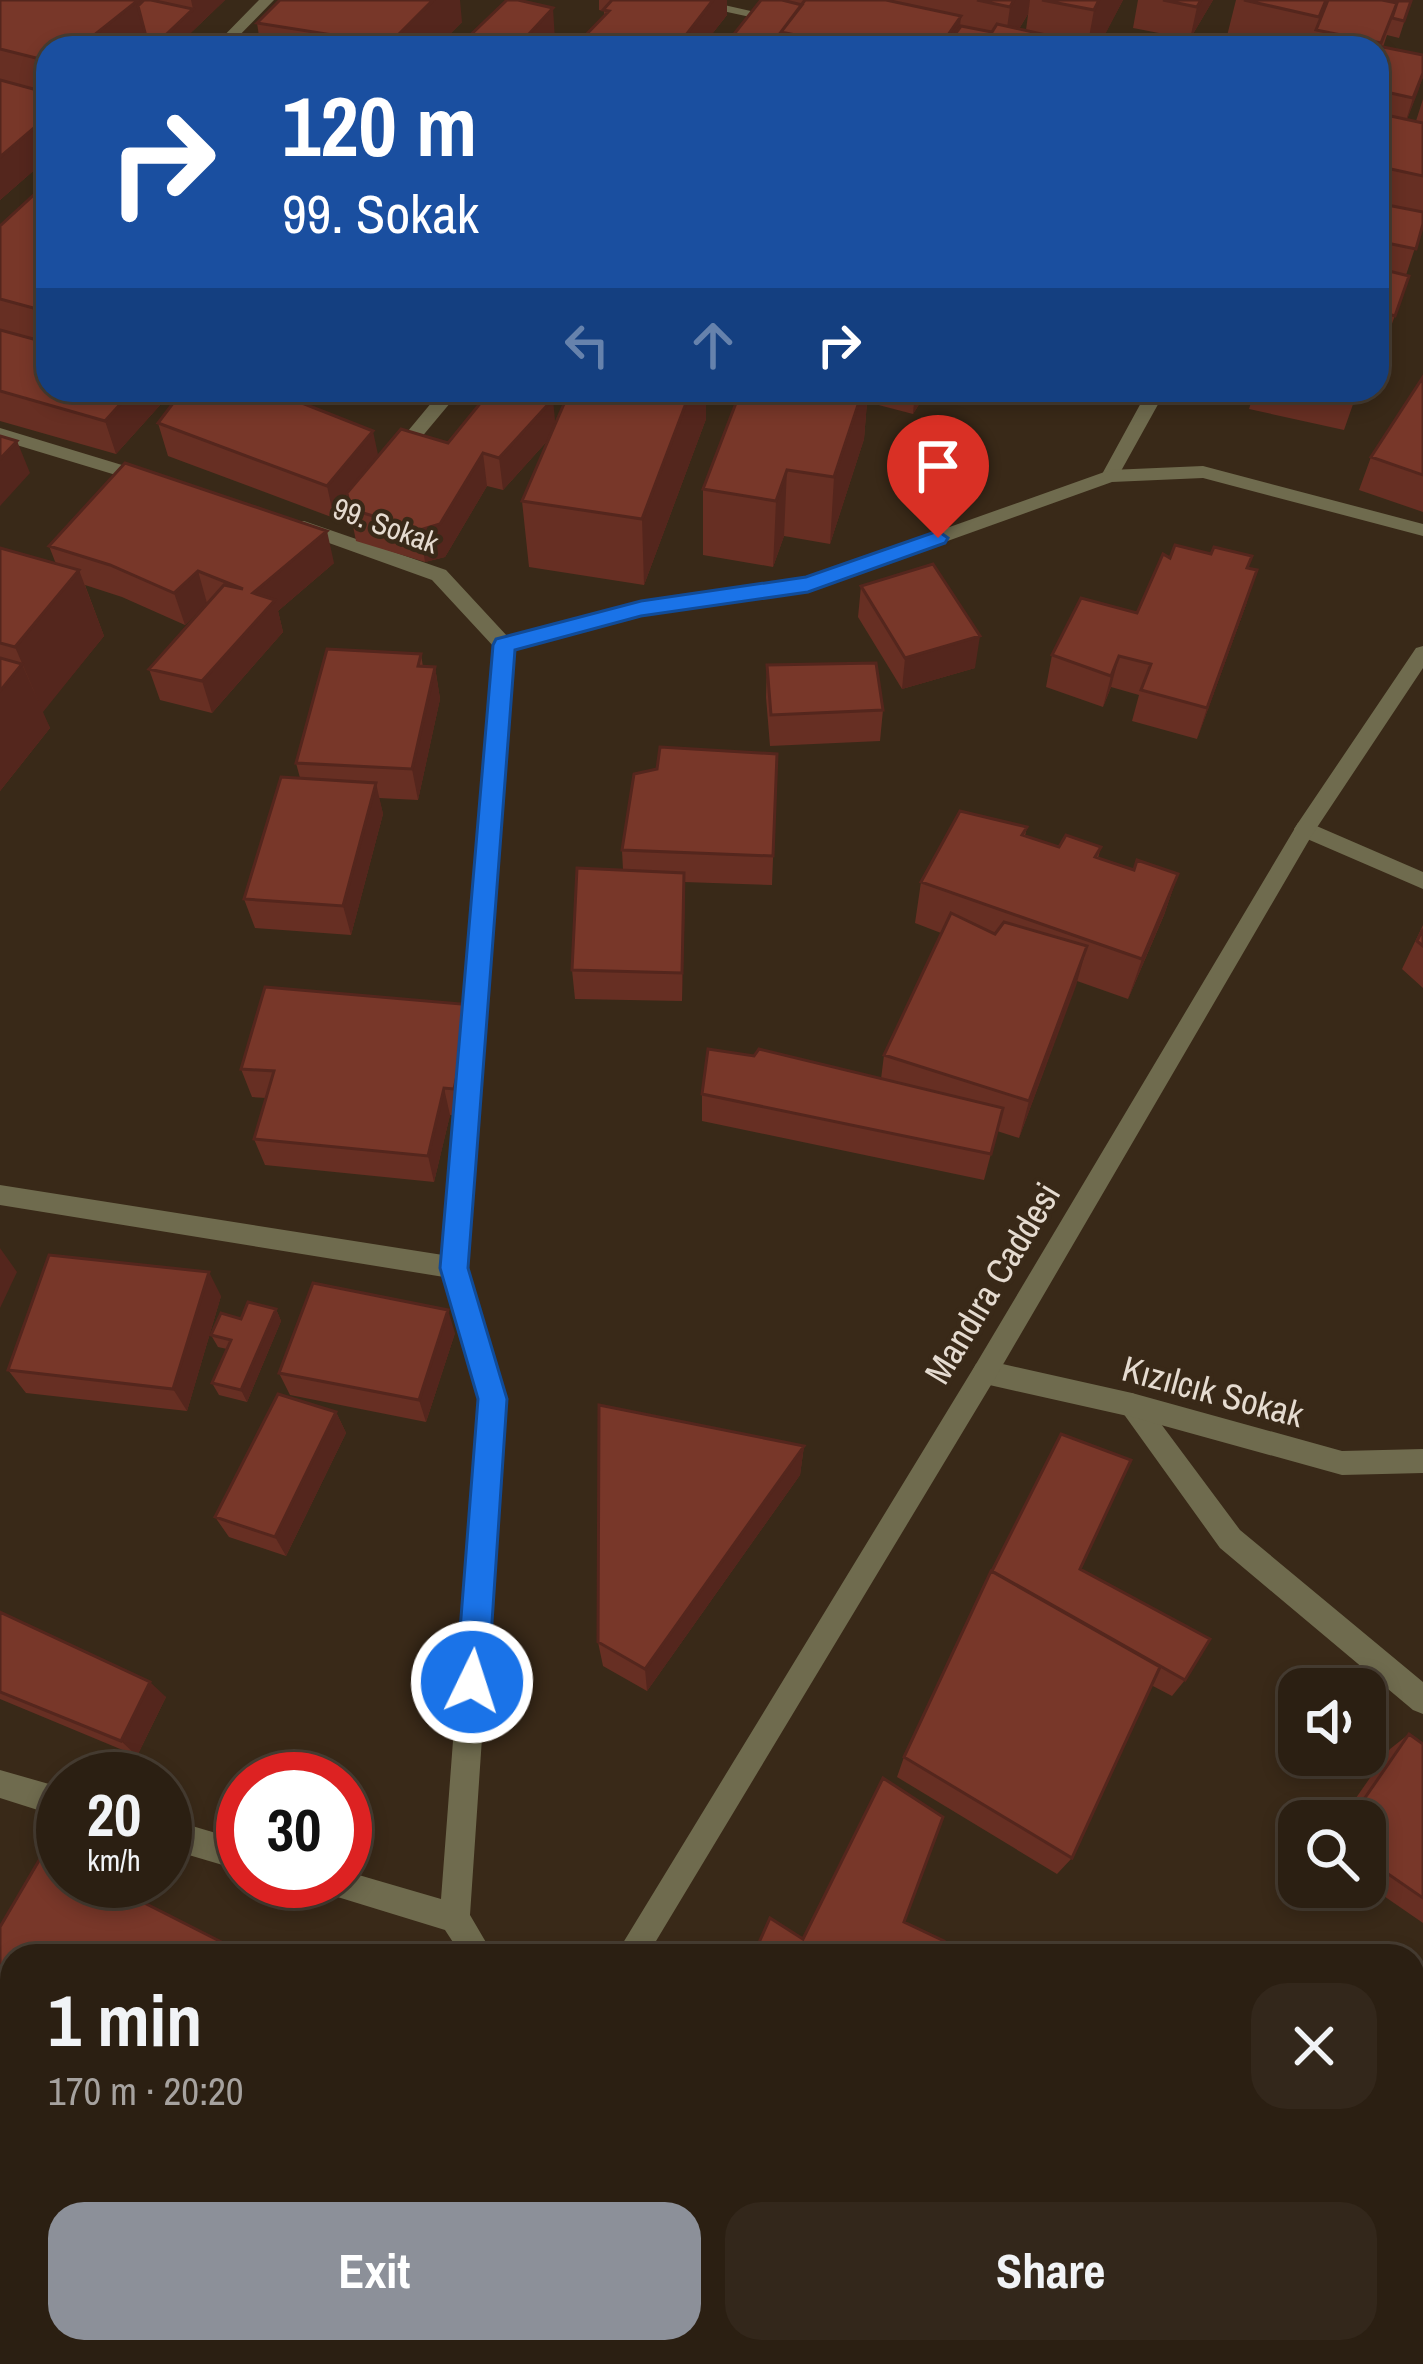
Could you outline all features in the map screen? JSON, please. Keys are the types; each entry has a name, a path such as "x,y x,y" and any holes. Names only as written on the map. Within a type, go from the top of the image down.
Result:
{"street":[{"path":"231,36 267,0"},
{"path":"679,0 758,7 806,25"},
{"path":"740,31 758,7"},
{"path":"376,481 442,402"},
{"path":"1110,476 1150,402"},
{"path":"0,434 177,488"},
{"path":"471,1944 455,1918 492,1399 454,1268 504,645 641,608 808,584 1110,476 1203,472 1423,530"},
{"path":"332,535 346,517"},
{"name":"99. Sokak","path":"287,522 439,575 504,645"},
{"name":"Mandıra Caddesi","path":"637,1944 985,1372 1305,829 1423,653"},
{"path":"1305,829 1423,881"},
{"path":"0,1196 454,1268"},
{"name":"Kızılcık Sokak","path":"985,1372 1132,1405 1342,1463 1423,1462"},
{"path":"1132,1405 1230,1539 1423,1700"},
{"path":"0,1784 36,1795"},
{"path":"372,1894 455,1918"}],"building":[{"path":"0,0 137,1 93,36 36,36 36,58 0,49"},
{"path":"151,0 193,9 165,36 146,36 138,6"},
{"path":"280,0 433,0 397,36 339,36 257,23"},
{"path":"507,0 553,8 527,36 470,36"},
{"path":"612,0 713,0 685,36 585,36 609,11 603,10"},
{"path":"761,0 802,5 781,36 732,36"},
{"path":"805,0 886,0 961,16 947,36 781,32"},
{"path":"977,0 1014,0 1010,7"},
{"path":"1042,0 1099,0 1094,10"},
{"path":"1163,0 1201,0 1197,7"},
{"path":"1244,0 1326,0 1319,17"},
{"path":"1328,0 1397,3 1384,36 1316,30"},
{"path":"1382,0 1411,1 1404,21 1392,18 1397,3"},
{"path":"997,24 1050,36 990,36"},
{"path":"961,26 992,32 990,36 954,36"},
{"path":"1389,48 1423,55 1423,73 1413,98 1389,93"},
{"path":"0,80 36,90 36,126 0,157"},
{"path":"1389,116 1423,123 1423,176 1389,169"},
{"path":"36,193 36,309 0,299 0,226"},
{"path":"1389,205 1423,212 1416,249 1389,243"},
{"path":"1389,271 1409,276 1395,316 1389,314"},
{"path":"0,330 36,340 36,401 0,391"},
{"path":"1423,377 1423,475 1371,457"},
{"path":"38,402 122,402 105,421"},
{"path":"174,402 299,402 373,431 327,486 158,423"},
{"path":"481,402 550,402 499,458 483,453 440,524 420,530 350,509 347,493 401,429 448,443"},
{"path":"565,402 686,402 642,519 522,501"},
{"path":"736,402 859,402 834,477 787,470 776,501 703,489"},
{"path":"0,436 17,441 0,459"},
{"path":"125,463 327,531 253,593 275,600 202,681 149,669 224,585 243,589 198,571 174,593 110,565 49,546"},
{"path":"1175,545 1211,554 1214,547 1252,556 1247,568 1257,570 1207,708 1141,690 1151,664 1119,656 1111,676 1052,655 1081,598 1137,613 1163,554 1170,558"},
{"path":"0,548 79,570 15,647 0,643"},
{"path":"933,564 980,636 905,658 861,586"},
{"path":"327,649 421,654 418,666 435,667 412,769 296,763"},
{"path":"0,658 22,664 0,691"},
{"path":"876,663 883,710 771,715 767,665"},
{"path":"660,747 777,754 773,856 622,850 634,774 657,769"},
{"path":"281,777 376,783 343,906 244,899"},
{"path":"960,811 1027,827 1022,835 1059,847 1066,835 1101,847 1095,857 1134,870 1137,860 1178,874 1142,959 921,882"},
{"path":"577,868 684,873 682,973 572,970"},
{"path":"951,913 995,934 1004,922 1087,946 1029,1101 884,1055"},
{"path":"265,987 473,1005 454,1089 444,1088 428,1156 254,1139 274,1071 241,1069"},
{"path":"708,1049 754,1056 759,1049 1003,1108 991,1154 702,1094"},
{"path":"49,1255 209,1272 173,1389 8,1370"},
{"path":"313,1283 448,1310 419,1400 279,1373"},
{"path":"248,1302 276,1309 241,1390 212,1383 231,1340 211,1335 221,1313 241,1319"},
{"path":"278,1394 336,1412 275,1537 215,1517"},
{"path":"599,1405 804,1446 645,1669 598,1642"},
{"path":"1061,1434 1131,1460 1080,1569 1210,1639 1185,1680 992,1571"},
{"path":"991,1571 1160,1667 1072,1858 904,1757"},
{"path":"0,1612 150,1682 121,1741 0,1692"},
{"path":"1409,1734 1423,1744 1423,1898 1386,1872 1386,1800 1363,1800 1380,1776 1386,1776 1386,1767"},
{"path":"883,1778 943,1817 904,1922 943,1944 758,1944 770,1918 803,1939"},
{"path":"36,1866 36,1908 154,1908 225,1944 0,1944 0,1927"}],"route":[{"path":"472,1682 492,1399 454,1268 504,645 641,608 808,584 938,538"}]}
